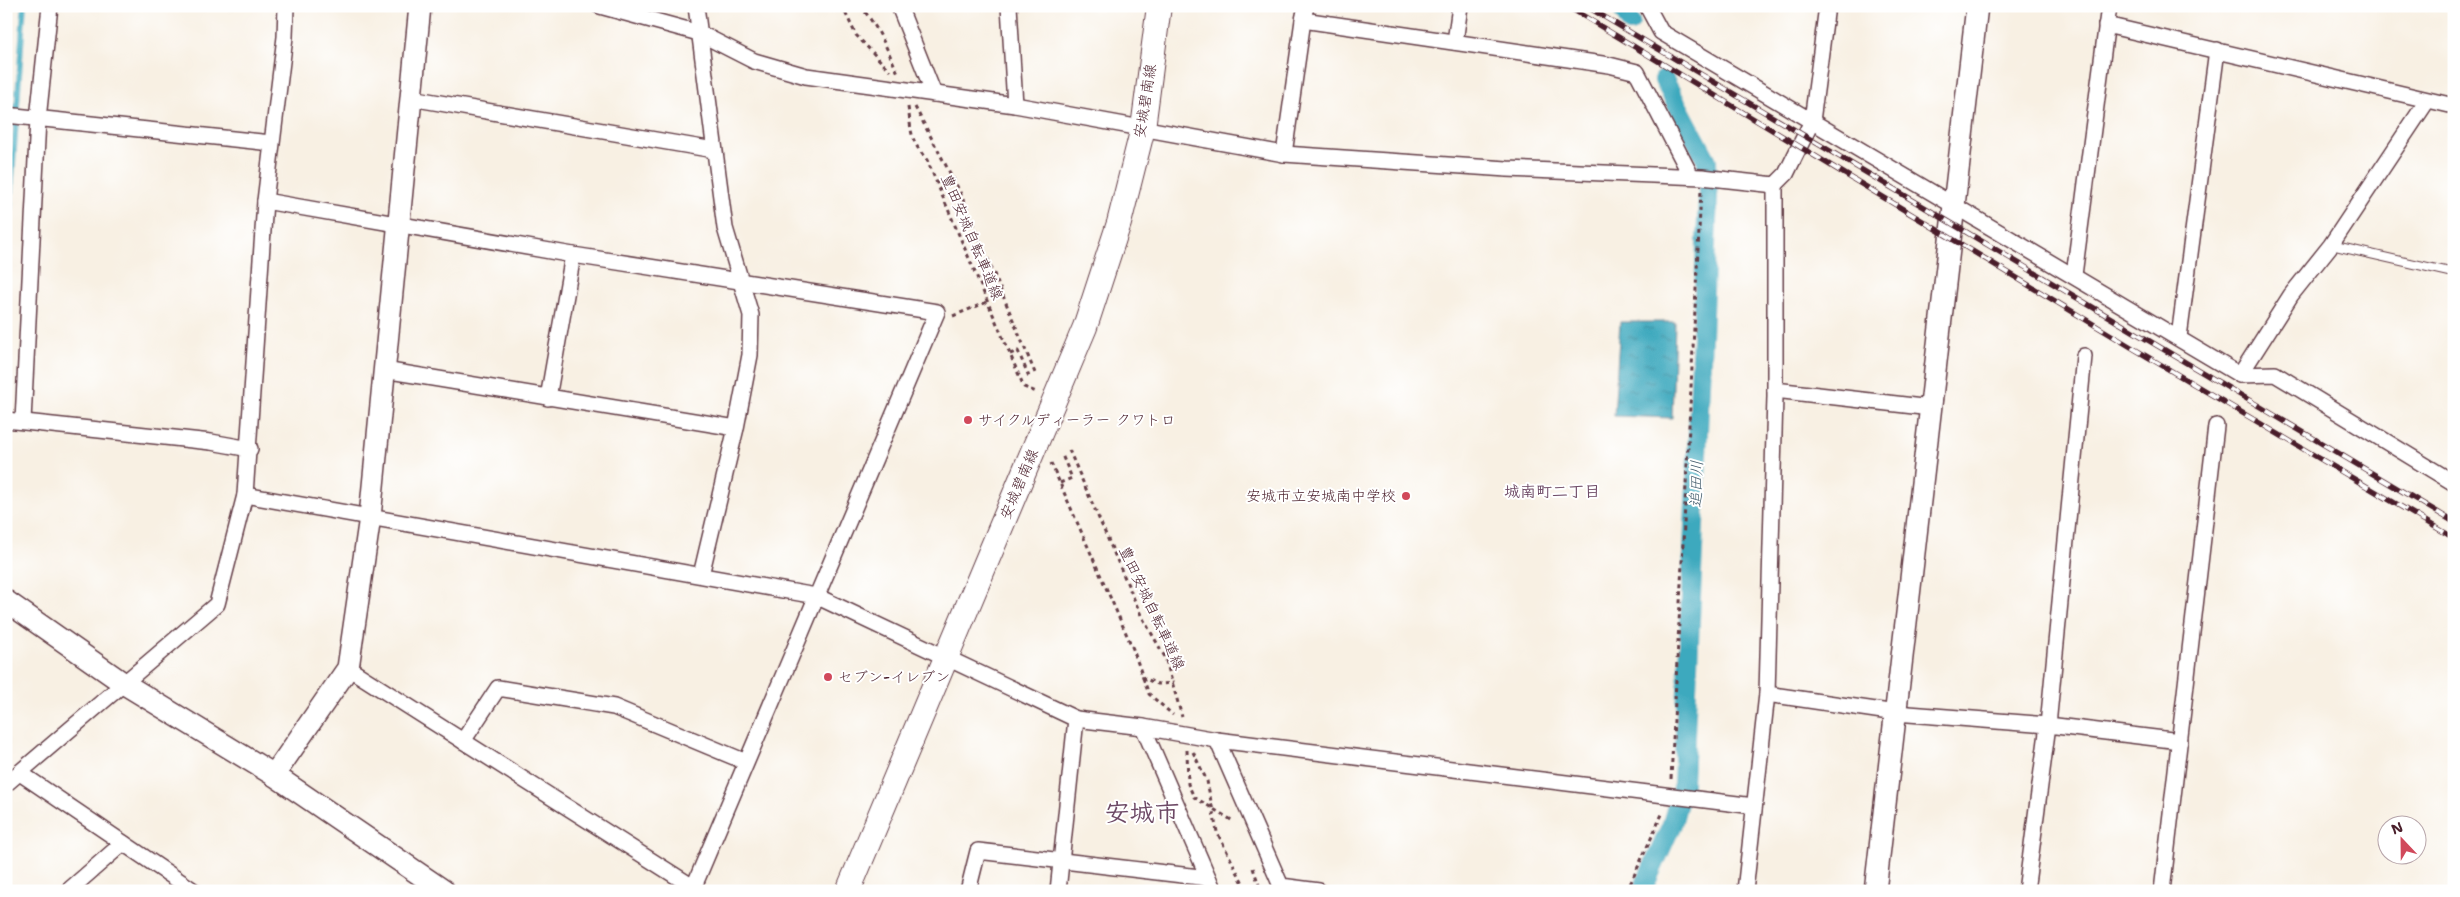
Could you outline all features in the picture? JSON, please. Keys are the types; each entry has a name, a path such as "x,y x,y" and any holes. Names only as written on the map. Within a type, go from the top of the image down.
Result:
{"main road":[{"name":"安城碧南線","path":"848,891 1088,317 1119,222 1142,128 1159,6"}],"street":[{"path":"23,421 38,118 50,6"},
{"path":"6,784 217,604 245,494 250,449 265,201 285,38 286,6"},
{"path":"274,776 348,668 370,517 420,6"},
{"path":"600,6 699,34 754,60 806,76 1016,105 1284,154 1381,159 1507,169 1703,177 1775,185"},
{"path":"696,6 725,228 739,281 751,315 750,355 736,428 701,575"},
{"path":"899,6 934,94"},
{"path":"1009,6 1016,105"},
{"path":"1455,42 1460,6"},
{"path":"1647,6 1661,32 2179,337 2240,375 2275,374 2454,483"},
{"path":"1745,891 1767,694 1775,390 1775,185 1786,174 1812,121 1827,6"},
{"path":"1875,891 1977,6"},
{"path":"2074,275 2109,6"},
{"path":"1284,154 1304,13 1455,42 1609,65 1637,72 1703,177"},
{"path":"2106,25 2454,106"},
{"path":"2179,337 2217,50"},
{"path":"411,98 714,150"},
{"path":"2240,375 2291,295 2331,245 2427,101"},
{"path":"6,115 271,143"},
{"path":"265,201 574,255 938,312 692,889 348,668"},
{"path":"548,398 574,255"},
{"path":"2026,891 2048,725 2084,356"},
{"path":"384,370 736,428"},
{"path":"1775,390 1931,408"},
{"path":"6,420 211,442 250,449"},
{"path":"2162,891 2216,426"},
{"path":"245,494 816,596 1076,719 1143,727 1217,740 1754,806"},
{"path":"6,601 123,683 274,776 444,891"},
{"path":"463,741 498,688 614,707 746,762"},
{"path":"1767,694 1896,713 2048,725 2180,741"},
{"path":"1058,891 1076,719"},
{"path":"1143,727 1211,884"},
{"path":"1217,740 1282,888 1319,891"},
{"path":"20,773 194,891"},
{"path":"68,891 122,843"},
{"path":"968,891 978,851 1211,884"}],"lane":[{"path":"2331,245 2454,273"}],"path":[{"name":"豊田安城自転車道線","path":"842,6 856,35 906,90 910,135 915,146 927,160 1024,387 1040,392 1051,409"},
{"name":"豊田安城自転車道線","path":"860,6 881,36 906,90 960,192 1035,374"},
{"path":"1627,891 1671,796 1703,177"},
{"path":"932,324 987,302"},
{"path":"1010,354 1018,351 1030,379"},
{"name":"豊田安城自転車道線","path":"1069,450 1141,615 1165,657 1174,683 1186,735 1207,781 1217,832 1247,891"},
{"path":"1060,483 1072,478 1062,455"},
{"path":"1049,459 1132,649 1149,694 1177,719 1186,735 1188,784 1194,796 1233,820 1237,827"},
{"path":"1143,678 1158,684 1174,683"},
{"path":"1252,866 1261,891"}],"water":[{"path":"1620,322 1675,322 1672,418 1614,416"}],"waterway":[{"path":"6,269 24,6"},
{"name":"追田川","path":"1621,6 1630,22"},
{"name":"追田川","path":"1642,891 1672,824 1683,784 1708,197 1707,161 1664,80"}],"railway":[{"path":"1567,6 2136,350 2454,538"},
{"path":"1586,6 2454,522"}],"place":[{"name":"サイクルディーラー クワトロ","path":"968,420"},
{"name":"安城市立安城南中学校","path":"1406,496"},
{"name":"セブン-イレブン","path":"828,677"}],"district":[{"name":"城南町二丁目","path":"1552,491"},
{"name":"安城市","path":"1142,812"}]}
